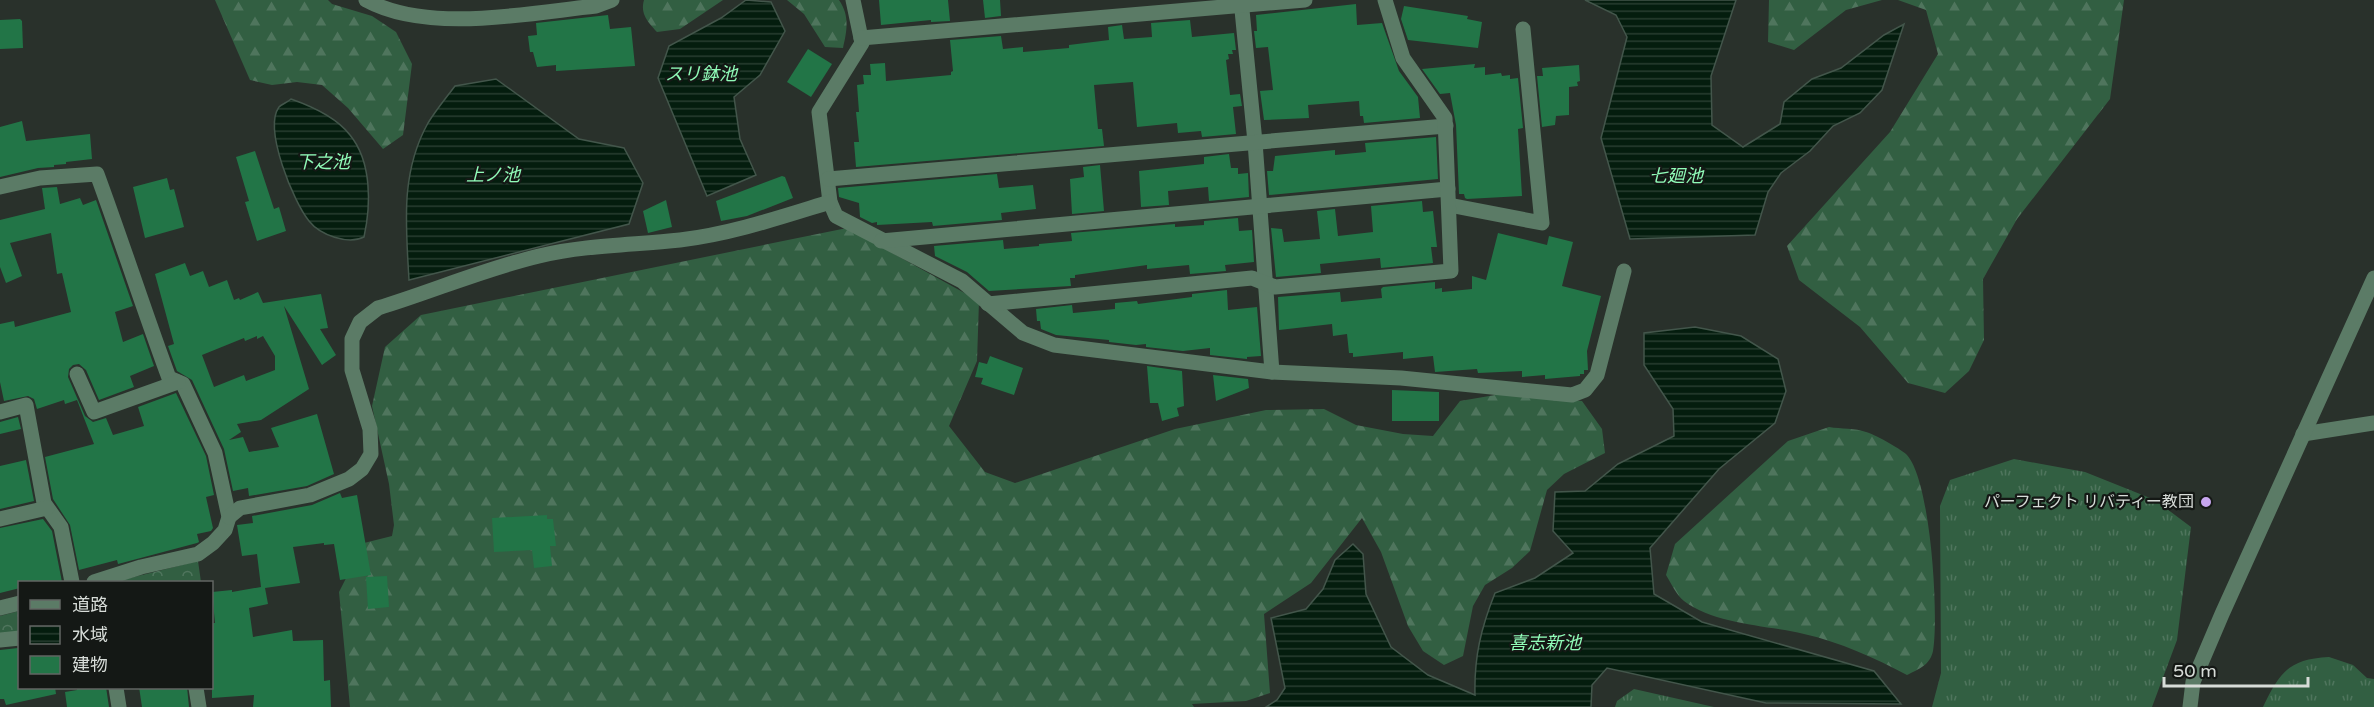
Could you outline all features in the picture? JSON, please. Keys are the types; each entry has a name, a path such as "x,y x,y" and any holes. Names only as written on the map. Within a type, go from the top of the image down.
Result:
{"street":[{"path":"366,0 426,19 457,19 597,6 612,0"},
{"path":"389,0 401,12"},
{"path":"852,0 862,43 819,112 830,202 836,216 962,281 1023,333 1054,345 1272,372 1401,378 1572,394 1585,390 1596,375 1624,271"},
{"path":"861,38 1241,3 1305,0"},
{"path":"988,304 1252,278 1275,286 1452,271 1445,118 1403,58 1385,0"},
{"path":"1241,3 1255,142 1272,372"},
{"path":"881,241 1260,206 1448,197 1542,223 1523,29"},
{"path":"828,179 1446,126"},
{"path":"0,187 40,178 97,174 169,378 183,384 215,453 229,517 225,530 198,554 141,567 97,581"},
{"path":"229,517 240,508 310,495 349,479 362,469 371,454 370,429 352,369 352,339 360,322 378,308 539,256 572,250 711,235 776,219 830,202"},
{"path":"2190,707 2193,682 2374,278"},
{"path":"77,374 94,412 178,382"},
{"path":"0,412 26,405 44,503 61,527 72,581"},
{"path":"2303,434 2374,423"},
{"path":"0,519 47,508"},
{"path":"0,608 18,604"},
{"path":"0,640 18,638"},
{"path":"116,689 119,707"}],"green space":[{"path":"215,0 328,0 332,4 372,16 396,32 412,64 403,135 383,149 348,108 322,85 297,82 272,85 250,80"},
{"path":"644,0 723,0 680,29 657,32 644,14"},
{"path":"787,0 839,0 846,18 843,48 825,47 804,14"},
{"path":"1769,0 1882,0 1846,10 1794,50 1768,42"},
{"path":"1898,0 2124,0 2110,99 2017,219 1983,279 1984,340 1969,371 1945,393 1908,383 1860,327 1799,280 1787,246 1890,132 1938,54 1926,10"},
{"path":"847,228 979,301 977,361 949,426 985,472 1015,483 1175,429 1266,410 1324,409 1356,425 1403,434 1433,436 1460,401 1501,394 1582,401 1602,429 1605,453 1564,474 1547,490 1530,551 1512,568 1485,585 1473,606 1463,656 1444,665 1423,651 1408,626 1381,552 1362,518 1311,583 1264,614 1270,693 1246,701 1192,704 1194,707 350,707 339,592 364,543 392,536 394,525 389,484 372,406 385,347 421,315"},
{"path":"1829,427 1866,432 1903,451 1915,468 1922,490 1934,580 1935,634 1932,656 1923,666 1907,675 1831,641 1711,615 1681,599 1666,575 1675,544 1788,441"},
{"path":"2014,459 2085,472 2155,500 2191,527 2177,640 2152,707 1932,707 1941,673 1940,506 1950,480"},
{"path":"198,561 201,581 118,581"},
{"path":"18,611 18,633 0,635 0,616"},
{"path":"2329,657 2353,665 2367,678 2374,679 2374,707 2263,707 2275,685 2287,670 2304,661"},
{"path":"1634,689 1714,707 1615,707 1617,701"}],"water":[{"name":"スリ鉢池","path":"746,0 771,2 785,31 760,75 734,97 740,139 756,175 707,196 658,78 669,46 721,18"},
{"name":"七廻池","path":"1585,0 1736,0 1711,76 1712,125 1743,147 1780,124 1784,102 1812,79 1841,68 1884,35 1904,24 1882,90 1860,113 1833,126 1810,151 1781,173 1768,192 1755,235 1630,239 1601,138 1627,37 1616,15"},
{"name":"上ノ池","path":"496,79 579,139 624,148 643,183 629,224 409,280 407,200 409,180 419,142 431,118 455,86"},
{"name":"下之池","path":"291,99 331,118 345,129 357,146 368,184 368,211 364,237 342,239 320,231 309,221 296,199 282,166 275,132 275,117 279,107"},
{"name":"喜志新池","path":"1695,327 1741,336 1778,359 1786,391 1775,423 1719,469 1650,548 1654,594 1702,622 1874,671 1901,704 1766,703 1607,668 1592,685 1591,707 1266,707 1277,700 1285,688 1271,618 1306,609 1323,589 1335,560 1353,544 1363,554 1366,594 1391,647 1428,675 1475,695 1479,643 1495,593 1535,578 1573,553 1553,531 1555,492 1585,491 1618,464 1674,436 1673,409 1644,365 1644,333"}],"building":[{"path":"879,0 948,0 950,21 931,22 931,20 881,25"},
{"path":"983,0 1000,0 1001,16 985,18"},
{"path":"1356,4 1357,25 1382,23 1399,71 1418,97 1420,118 1364,123 1363,116 1360,116 1359,101 1308,105 1309,118 1264,120 1260,91 1273,90 1268,47 1256,48 1254,31 1257,31 1256,15"},
{"path":"1404,6 1468,16 1467,19 1482,22 1478,48 1408,40 1401,19"},
{"path":"608,15 610,29 631,27 635,66 556,71 556,65 537,67 533,52 530,52 528,36 537,35 536,23"},
{"path":"20,19 23,48 0,49 0,20"},
{"path":"1190,20 1192,37 1234,33 1236,50 1232,50 1233,54 1228,54 1229,59 1226,60 1230,95 1240,94 1242,106 1233,107 1236,134 1202,137 1201,131 1178,133 1177,123 1137,127 1133,82 1094,85 1098,129 1102,129 1104,146 856,167 854,142 859,142 856,112 859,112 857,85 864,84 863,75 871,75 870,64 885,63 886,81 951,75 953,71 950,40 1001,36 1003,49 1023,47 1023,52 1069,48 1069,45 1109,40 1108,27 1122,25 1124,39 1152,37 1151,23"},
{"path":"808,49 832,64 811,97 787,82"},
{"path":"1475,64 1474,68 1485,67 1485,75 1501,73 1502,76 1510,75 1510,79 1518,78 1523,128 1518,129 1522,196 1467,199 1464,194 1459,194 1456,125 1450,93 1440,94 1422,69"},
{"path":"1579,65 1578,86 1569,87 1569,115 1556,116 1555,125 1542,127 1537,76 1543,76 1542,68"},
{"path":"22,121 26,141 90,134 92,159 66,162 66,164 54,165 54,167 38,168 0,177 0,127"},
{"path":"1436,137 1438,179 1269,195 1267,171 1273,171 1275,156 1335,150 1335,155 1366,152 1365,143"},
{"path":"255,151 274,209 279,207 286,231 257,241 245,202 249,201 236,157"},
{"path":"1229,154 1231,168 1238,168 1238,174 1248,173 1249,197 1209,201 1208,187 1168,191 1169,205 1141,207 1139,171 1204,164 1204,157"},
{"path":"1100,165 1104,211 1072,214 1070,179 1084,177 1083,167"},
{"path":"997,174 999,188 1033,185 1036,209 1001,213 1002,220 933,226 932,222 877,225 877,222 872,223 860,217 859,203 839,197 838,188"},
{"path":"782,176 785,177 793,198 747,216 721,221 716,201"},
{"path":"167,178 170,190 174,189 184,227 145,238 133,187"},
{"path":"57,187 60,204 80,198 83,205 96,200 133,306 115,312 123,342 143,334 154,366 130,376 134,387 99,400 86,370 79,364 73,365 69,369 68,377 85,416 93,422 106,418 113,435 144,426 138,407 176,393 206,456 214,495 206,497 213,528 211,531 197,534 199,542 118,564 117,560 79,570 70,525 53,499 45,457 94,444 77,400 65,404 64,400 37,409 34,399 28,396 4,401 0,382 0,324 14,321 15,327 71,312 62,273 57,274 51,233 10,243 22,276 6,283 0,267 0,220 45,209 42,188"},
{"path":"666,200 672,227 648,233 643,211"},
{"path":"1422,201 1423,212 1433,211 1437,247 1431,247 1433,263 1381,268 1380,258 1320,264 1321,273 1276,277 1271,228 1282,229 1284,242 1320,239 1317,211 1335,209 1338,236 1373,232 1371,206"},
{"path":"1238,218 1239,231 1252,230 1254,262 1225,265 1226,271 1190,274 1189,265 1147,269 1147,265 1075,275 1075,278 1070,278 1071,286 989,291 967,272 935,256 934,246 1003,240 1004,249 1039,246 1039,244 1072,241 1071,233 1175,224 1175,227 1204,225 1204,221"},
{"path":"1498,233 1547,245 1549,236 1573,242 1562,286 1601,296 1587,351 1588,370 1584,370 1584,374 1545,379 1545,375 1522,377 1522,371 1478,373 1477,369 1435,372 1433,356 1403,359 1403,352 1353,357 1353,353 1349,353 1347,334 1333,336 1332,324 1279,330 1278,297 1340,292 1341,302 1382,298 1381,289 1383,287 1435,282 1435,289 1442,288 1442,292 1472,289 1472,276 1486,280"},
{"path":"185,263 190,276 203,271 209,287 227,280 234,300 239,298 240,300 258,292 263,303 321,294 328,328 320,329 336,355 322,365 284,306 309,389 261,420 237,424 241,432 229,440 243,437 249,452 279,447 271,428 317,414 334,474 307,486 249,496 248,488 233,491 224,449 192,380 177,371 168,346 174,344 155,274","holes":["257,336 257,339 263,336 275,356 275,370 246,381 244,375 214,387 202,355 244,338 245,341"]},
{"path":"1227,290 1228,310 1257,307 1261,356 1247,357 1247,359 1210,355 1210,348 1183,351 1146,347 1146,344 1136,345 1056,335 1041,329 1040,321 1037,321 1036,309 1072,305 1073,313 1115,309 1115,303 1137,301 1138,304"},
{"path":"990,356 1023,368 1014,395 981,384 983,378 975,377 979,362 987,364"},
{"path":"1147,366 1182,371 1184,406 1177,408 1179,416 1162,421 1158,403 1150,403"},
{"path":"1213,375 1248,379 1249,388 1216,401"},
{"path":"1392,390 1439,392 1439,421 1392,421"},
{"path":"18,417 21,429 0,434 0,422"},
{"path":"26,460 34,501 0,509 0,466"},
{"path":"340,493 342,498 357,495 371,575 340,580 334,544 293,547 300,583 265,588 268,604 249,608 253,637 292,630 293,641 323,640 324,681 330,680 331,707 253,707 254,695 212,698 213,623 215,623 213,592 232,590 232,592 261,587 257,554 242,556 237,525 253,523 252,516 312,505"},
{"path":"547,515 547,519 553,519 556,546 550,546 552,566 534,568 532,550 494,552 492,518"},
{"path":"43,519 52,531 62,581 18,581 18,588 0,593 0,528"},
{"path":"387,576 389,607 368,609 366,577"},
{"path":"18,648 18,689 55,689 56,694 6,705 4,699 0,699 0,650"},
{"path":"106,689 109,707 67,707 65,692"},
{"path":"139,689 187,689 189,707 142,707"}],"place":[{"name":"パーフェクト リバティー教団","path":"2206,502"}]}
